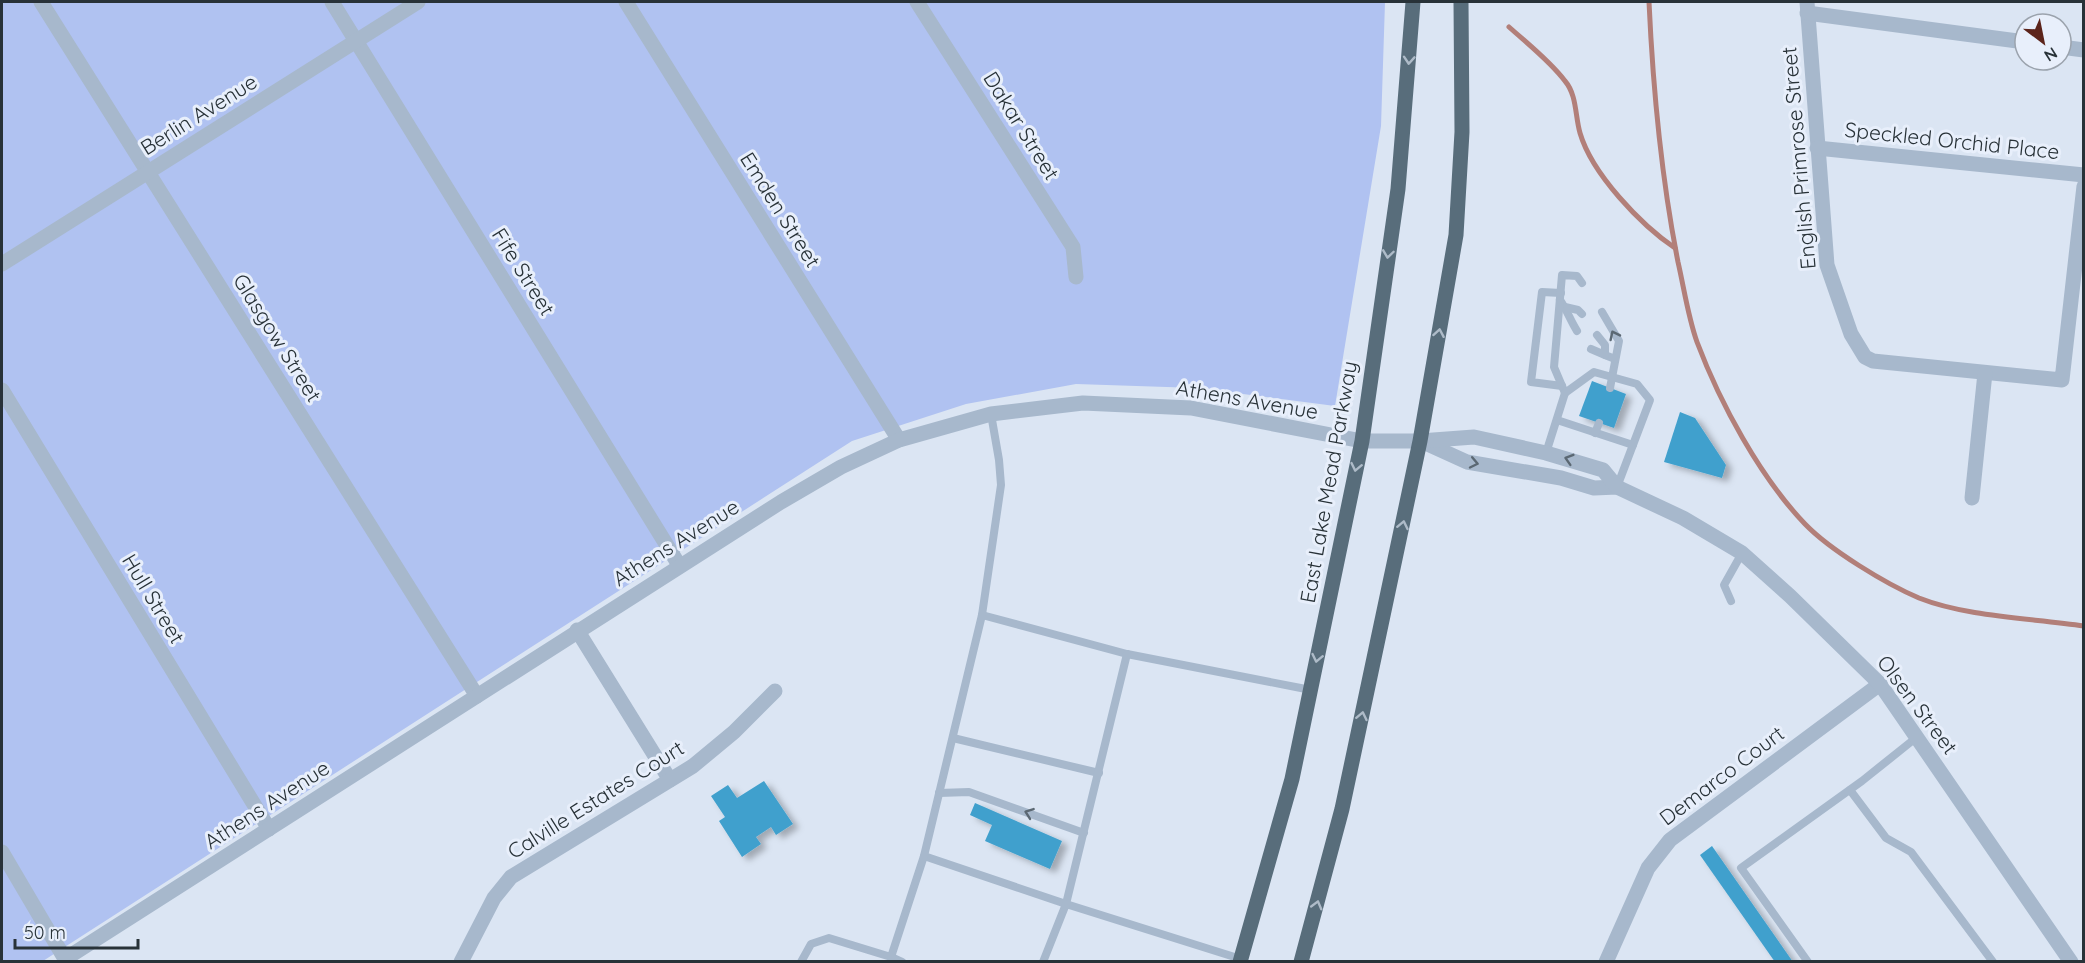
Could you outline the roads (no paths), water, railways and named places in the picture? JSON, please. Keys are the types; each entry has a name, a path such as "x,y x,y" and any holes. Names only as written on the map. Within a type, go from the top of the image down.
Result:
{"main road":[{"name":"East Lake Mead Parkway","path":"1241,961 1292,779 1362,441 1398,189 1413,2"},
{"path":"1301,962 1342,809 1420,441 1456,235 1462,132 1461,2"}],"street":[{"name":"Glasgow Street","path":"41,2 477,696"},
{"name":"Fife Street","path":"332,2 678,565"},
{"name":"Berlin Avenue","path":"2,264 418,2"},
{"name":"Emden Street","path":"626,2 899,440"},
{"name":"Dakar Street","path":"917,2 1073,247 1076,277"},
{"path":"1807,7 2013,40"},
{"name":"English Primrose Street","path":"1807,7 1827,265 1833,287 1865,357 1873,361 2062,380 2084,186"},
{"name":"Speckled Orchid Place","path":"1817,148 2084,175"},
{"path":"1972,498 1985,373"},
{"name":"Hull Street","path":"2,390 269,829"},
{"name":"Athens Avenue","path":"64,961 678,565 841,467 899,440 990,414 1083,403 1191,408 1362,441 1391,441"},
{"name":"Olsen Street","path":"1391,441 1474,436 1546,453 1603,470 1617,487 1683,518 1742,553 1790,596 1880,684 2071,962"},
{"name":"Olsen Street","path":"1420,441 1467,462 1561,478 1594,488 1617,487"},
{"path":"577,630 670,780"},
{"name":"Demarco Court","path":"1606,962 1648,868 1670,840 1880,684"},
{"name":"Calville Estates Court","path":"461,962 494,898 511,877 670,780 714,750 775,691"},
{"path":"2,852 64,961"}],"lane":[{"path":"1546,453 1564,389 1554,367 1562,300 1562,275 1577,276 1582,284"},
{"path":"1582,314 1562,300 1542,292 1531,382 1564,389 1594,372 1637,384 1650,400 1617,487"},
{"path":"1562,300 1567,317 1577,331"},
{"path":"1602,312 1619,341 1614,377 1610,388"},
{"path":"1597,335 1605,345 1605,355"},
{"path":"1591,349 1615,359"},
{"path":"891,957 924,856 982,615 1000,485 999,460 990,414"},
{"path":"1557,420 1633,445"},
{"path":"1595,433 1599,423"},
{"path":"1731,601 1724,585 1742,553"},
{"path":"982,615 1127,654 1311,690"},
{"path":"1043,962 1066,904 1127,654"},
{"path":"1808,962 1741,868 1850,790 1917,737"},
{"path":"953,738 1099,773"},
{"path":"1850,790 1887,838 1911,852 1993,962"},
{"path":"939,793 969,792 1084,833"},
{"path":"924,856 1241,961"},
{"path":"801,962 811,944 829,938 902,962"}],"waterway":[{"path":"1649,2 1655,100 1662,165 1672,230 1691,323 1706,365 1729,414 1772,484 1805,524 1829,545 1875,575 1919,598 1978,613 2084,626"},
{"path":"1509,27 1546,60 1569,87 1586,149 1606,181 1633,212 1675,248"}]}
